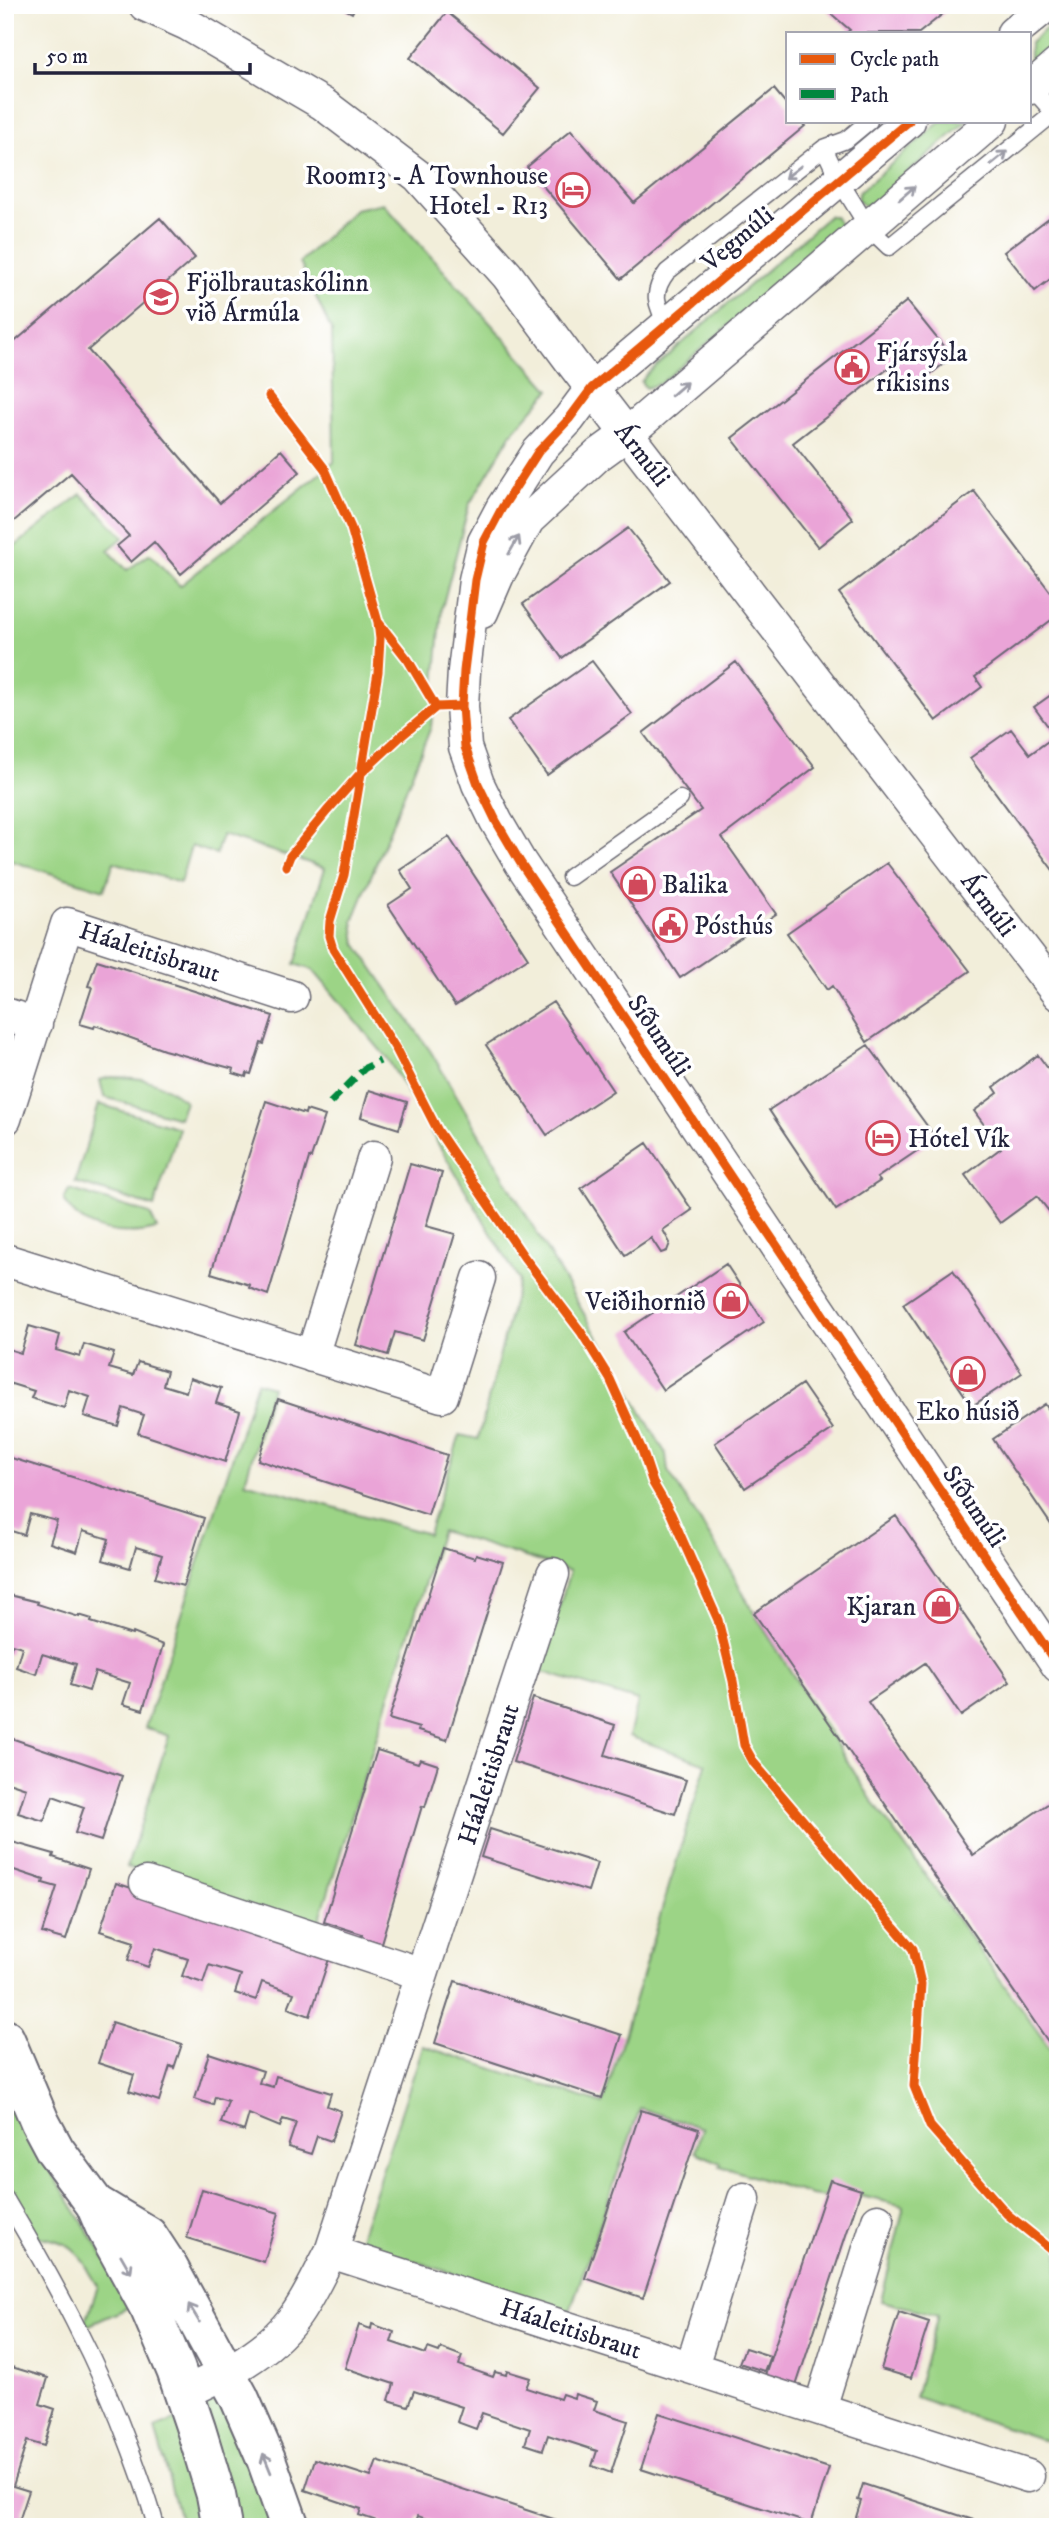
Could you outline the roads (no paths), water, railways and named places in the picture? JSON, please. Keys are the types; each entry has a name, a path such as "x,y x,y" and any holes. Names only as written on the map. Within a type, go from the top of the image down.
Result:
{"street":[{"path":"1017,23 1047,5"},
{"name":"Ármúli","path":"155,7 323,104 418,176 507,275 1058,994"},
{"path":"1032,85 1058,64"},
{"name":"Vegmúli","path":"592,388 662,315 839,180 908,122"},
{"path":"627,434 878,237 991,122"},
{"name":"Síðumúli","path":"592,388 569,419 538,452 484,542 474,580 462,706 466,747 478,784 520,862 1058,1666"},
{"name":"Síðumúli","path":"466,652 498,575 528,520 598,455 627,434"},
{"name":"Háaleitisbraut","path":"5,1119 67,924 292,997"},
{"path":"5,1014 36,1024"},
{"path":"312,1356 374,1157"},
{"path":"5,1261 442,1396 479,1278"},
{"name":"Háaleitisbraut","path":"184,2393 258,2353 282,2333 305,2302 331,2252 553,1574"},
{"path":"146,1883 422,1974"},
{"path":"5,2039 40,2123 55,2150 95,2204 150,2309 184,2393 216,2495 222,2527"},
{"path":"692,2366 744,2199"},
{"path":"95,2204 148,2236 167,2265 226,2372 266,2459 290,2527"},
{"path":"820,2408 878,2220"},
{"name":"Háaleitisbraut","path":"331,2252 1028,2476"}],"lane":[{"path":"824,148 839,180 878,237 1054,113 1032,89"},
{"path":"662,315 656,293 659,282 667,272 824,148 846,139 868,122"},
{"path":"570,877 680,799"},
{"path":"5,2198 86,2341 151,2504 156,2527"}],"place":[{"name":"Room13 - A Townhouse Hotel - R13","path":"573,190"},
{"name":"Fjölbrautaskólinn við Ármúla","path":"161,297"},
{"name":"Fjársýsla ríkisins","path":"852,367"},
{"name":"Balika","path":"638,884"},
{"name":"Pósthús","path":"670,925"},
{"name":"Hótel Vík","path":"883,1138"},
{"name":"Veiðihornið","path":"731,1301"},
{"name":"Eko húsið","path":"968,1374"},
{"name":"Kjaran","path":"941,1606"}]}
